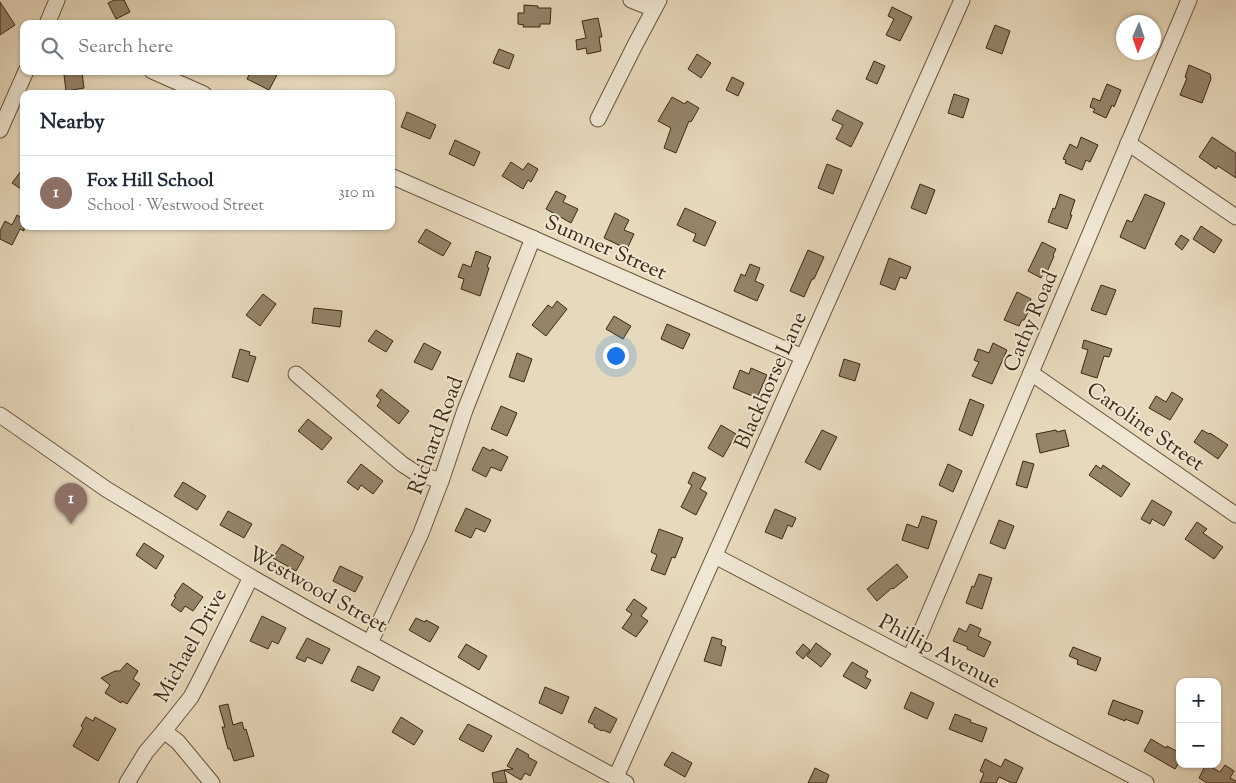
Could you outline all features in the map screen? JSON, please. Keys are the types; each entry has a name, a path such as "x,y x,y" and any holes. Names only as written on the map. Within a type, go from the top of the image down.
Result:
{"street":[{"path":"49,20 57,0"},
{"path":"598,119 656,5 631,0"},
{"name":"Blackhorse Lane","path":"621,780 715,556 962,0"},
{"name":"Cathy Road","path":"910,658 1189,0"},
{"path":"0,130 24,75"},
{"path":"161,75 195,90"},
{"path":"1128,143 1236,216"},
{"name":"Sumner Street","path":"395,178 803,357"},
{"name":"Richard Road","path":"370,644 417,543 441,482 465,410 533,238"},
{"name":"Caroline Street","path":"1031,373 1236,515"},
{"path":"296,374 402,464 416,473 441,482"},
{"name":"Westwood Street","path":"0,415 106,489 251,577 621,780"},
{"name":"Phillip Avenue","path":"715,556 1146,783"},
{"name":"Michael Drive","path":"127,783 146,752 191,697 251,577"},
{"name":"Michael Drive","path":"164,731 178,742 212,783"}],"building":[{"path":"114,0 124,0 130,12 116,19 108,3"},
{"path":"0,2 15,25 0,35"},
{"path":"524,5 551,8 550,24 540,24 540,27 523,27 524,25 518,24 518,13 524,13"},
{"path":"892,7 912,17 900,41 886,35 894,19 888,16"},
{"path":"598,18 602,37 599,37 601,51 587,54 586,48 577,50 576,40 586,38 582,21"},
{"path":"995,25 1010,31 1002,54 986,48"},
{"path":"499,49 514,55 509,69 493,63"},
{"path":"697,54 711,63 701,78 688,69"},
{"path":"874,61 885,66 877,84 866,79"},
{"path":"1189,65 1210,74 1211,79 1202,103 1180,95 1187,78 1185,77"},
{"path":"64,75 82,75 84,88 66,90"},
{"path":"249,75 277,75 269,90 247,79"},
{"path":"732,77 744,83 738,96 726,90"},
{"path":"1107,84 1121,90 1114,107 1112,105 1106,118 1093,112 1095,109 1090,107 1093,98 1100,101"},
{"path":"954,94 969,99 963,118 948,113"},
{"path":"672,97 685,104 687,101 699,108 691,122 689,121 676,153 664,148 671,128 658,121"},
{"path":"837,110 863,123 851,147 836,139 843,125 832,120"},
{"path":"407,112 436,125 430,139 401,127"},
{"path":"1081,137 1098,145 1090,162 1086,160 1082,170 1065,163 1066,160 1063,159 1070,144 1077,148"},
{"path":"1212,137 1236,153 1236,178 1218,166 1216,169 1199,157"},
{"path":"455,140 480,152 474,166 449,154"},
{"path":"511,162 523,170 528,163 538,169 531,182 528,180 523,189 502,176"},
{"path":"827,164 842,170 833,194 818,188"},
{"path":"20,172 20,188 12,183"},
{"path":"920,184 935,190 926,214 911,208"},
{"path":"556,191 566,196 563,202 578,209 571,223 546,209"},
{"path":"1060,194 1075,200 1067,229 1048,222"},
{"path":"1145,194 1165,203 1145,249 1120,237 1127,220 1132,222"},
{"path":"685,208 716,222 705,246 693,241 696,234 677,225"},
{"path":"615,213 629,220 624,230 634,234 627,249 604,238"},
{"path":"17,215 20,217 20,229 12,245 0,239 0,231 5,221 12,225"},
{"path":"1201,226 1222,240 1214,253 1193,239"},
{"path":"426,229 451,243 443,256 418,242"},
{"path":"1181,235 1189,240 1182,250 1175,244"},
{"path":"1042,242 1056,249 1047,272 1045,271 1041,278 1028,271"},
{"path":"808,250 824,257 804,297 790,291"},
{"path":"476,251 491,257 480,296 461,289 464,279 458,277 463,264 471,267"},
{"path":"889,258 911,267 906,279 900,277 895,290 880,284"},
{"path":"750,264 760,268 755,281 764,285 757,301 734,291 741,274 745,276"},
{"path":"1101,285 1116,290 1106,315 1091,310"},
{"path":"1017,292 1031,299 1028,306 1031,307 1019,326 1004,320"},
{"path":"263,294 276,304 260,326 246,315"},
{"path":"557,301 567,309 546,336 532,325 548,305 552,308"},
{"path":"314,308 342,311 340,327 312,323"},
{"path":"614,316 631,326 623,339 606,329"},
{"path":"667,324 690,334 683,349 661,339"},
{"path":"376,330 393,341 386,352 368,341"},
{"path":"1084,340 1112,349 1109,357 1104,356 1097,378 1081,373 1088,350 1082,348"},
{"path":"424,343 441,352 432,370 414,362"},
{"path":"993,343 1007,350 992,384 972,376 979,362 974,360 978,349 989,353"},
{"path":"240,349 250,352 249,355 256,357 248,382 232,377"},
{"path":"517,353 532,359 524,382 509,377"},
{"path":"844,359 860,364 855,381 839,376"},
{"path":"751,368 767,375 757,398 733,388 740,370 749,374"},
{"path":"381,389 409,411 399,424 377,406 381,400 376,396"},
{"path":"1172,392 1183,399 1170,420 1149,408 1156,396 1166,402"},
{"path":"970,399 984,405 972,436 959,430"},
{"path":"501,406 517,413 507,436 491,429"},
{"path":"308,419 332,438 322,450 298,431"},
{"path":"721,425 736,434 723,457 708,448"},
{"path":"822,430 837,437 820,470 805,462"},
{"path":"1056,430 1057,432 1065,430 1069,446 1040,453 1036,434"},
{"path":"1202,430 1228,445 1218,459 1194,442"},
{"path":"483,447 508,457 501,471 491,467 486,477 472,470"},
{"path":"1023,461 1034,464 1027,488 1016,485"},
{"path":"361,464 383,481 373,494 361,485 358,490 347,482"},
{"path":"948,464 962,471 953,492 939,485"},
{"path":"1096,465 1101,469 1103,465 1130,484 1121,497 1089,475"},
{"path":"693,472 706,478 700,489 707,493 696,515 681,507 692,485 688,483"},
{"path":"183,482 206,496 197,510 174,496"},
{"path":"1152,500 1172,512 1164,526 1152,519 1150,524 1141,519"},
{"path":"466,508 491,520 485,532 476,528 471,538 455,531"},
{"path":"775,509 796,518 792,527 788,525 782,539 765,532"},
{"path":"228,511 252,524 244,538 220,525"},
{"path":"922,516 937,521 928,549 902,540 907,524 918,528"},
{"path":"999,520 1014,526 1005,549 990,543"},
{"path":"1197,522 1207,529 1203,533 1223,547 1214,559 1185,539"},
{"path":"659,529 683,538 675,558 672,557 665,575 651,570 657,555 651,552"},
{"path":"144,543 164,556 156,569 136,555"},
{"path":"282,544 304,557 296,571 273,558"},
{"path":"897,564 908,577 877,601 867,589"},
{"path":"340,566 363,577 355,592 333,581"},
{"path":"979,574 992,578 982,609 966,603"},
{"path":"183,583 203,597 193,611 185,606 181,612 171,605 176,597 174,596"},
{"path":"634,599 647,608 641,616 648,621 636,637 622,628 632,614 626,610"},
{"path":"262,616 286,628 278,644 272,641 268,649 250,641"},
{"path":"416,618 425,622 426,620 439,627 430,642 409,630"},
{"path":"970,624 981,629 978,636 991,642 984,657 967,649 968,647 953,641 959,628 966,632"},
{"path":"712,637 722,640 721,645 726,647 721,666 704,661"},
{"path":"307,638 330,649 322,664 307,657 305,662 296,658"},
{"path":"816,643 831,654 821,667 807,656"},
{"path":"466,644 487,656 479,670 458,657"},
{"path":"803,644 810,650 803,659 796,653"},
{"path":"1073,647 1101,658 1096,671 1077,664 1078,660 1069,656"},
{"path":"852,662 868,671 865,677 871,680 866,689 843,676"},
{"path":"127,663 138,671 133,679 140,684 127,704 122,701 121,703 105,693 110,685 101,678 115,671 120,671"},
{"path":"358,666 380,677 373,691 351,681"},
{"path":"545,687 569,697 562,714 539,703"},
{"path":"911,692 934,703 927,719 904,708"},
{"path":"1113,700 1143,711 1138,724 1108,714"},
{"path":"228,704 233,725 242,722 244,730 246,729 254,756 234,761 230,749 228,749 222,727 225,727 219,706"},
{"path":"595,707 617,719 610,733 594,727 595,725 588,722"},
{"path":"955,714 987,728 982,742 949,729"},
{"path":"86,717 93,721 95,717 116,729 98,761 73,746 83,728 81,726"},
{"path":"401,717 423,731 414,745 392,732"},
{"path":"468,724 492,736 483,752 459,739"},
{"path":"1151,739 1166,748 1167,746 1176,751 1176,767 1175,769 1144,751"},
{"path":"517,748 537,762 530,776 525,773 521,780 504,770 513,769 507,766"},
{"path":"672,752 692,763 685,777 664,765"},
{"path":"985,759 1001,767 1005,759 1023,768 1016,783 999,777 996,783 980,783 984,773 980,771"},
{"path":"1225,765 1234,771 1230,778 1236,781 1236,783 1207,783 1199,778 1204,768 1213,768 1220,772"},
{"path":"815,768 829,775 826,783 808,783"},
{"path":"504,770 507,783 494,783 492,773"}],"place":[{"name":"Fox Hill School","path":"71,524"}]}
